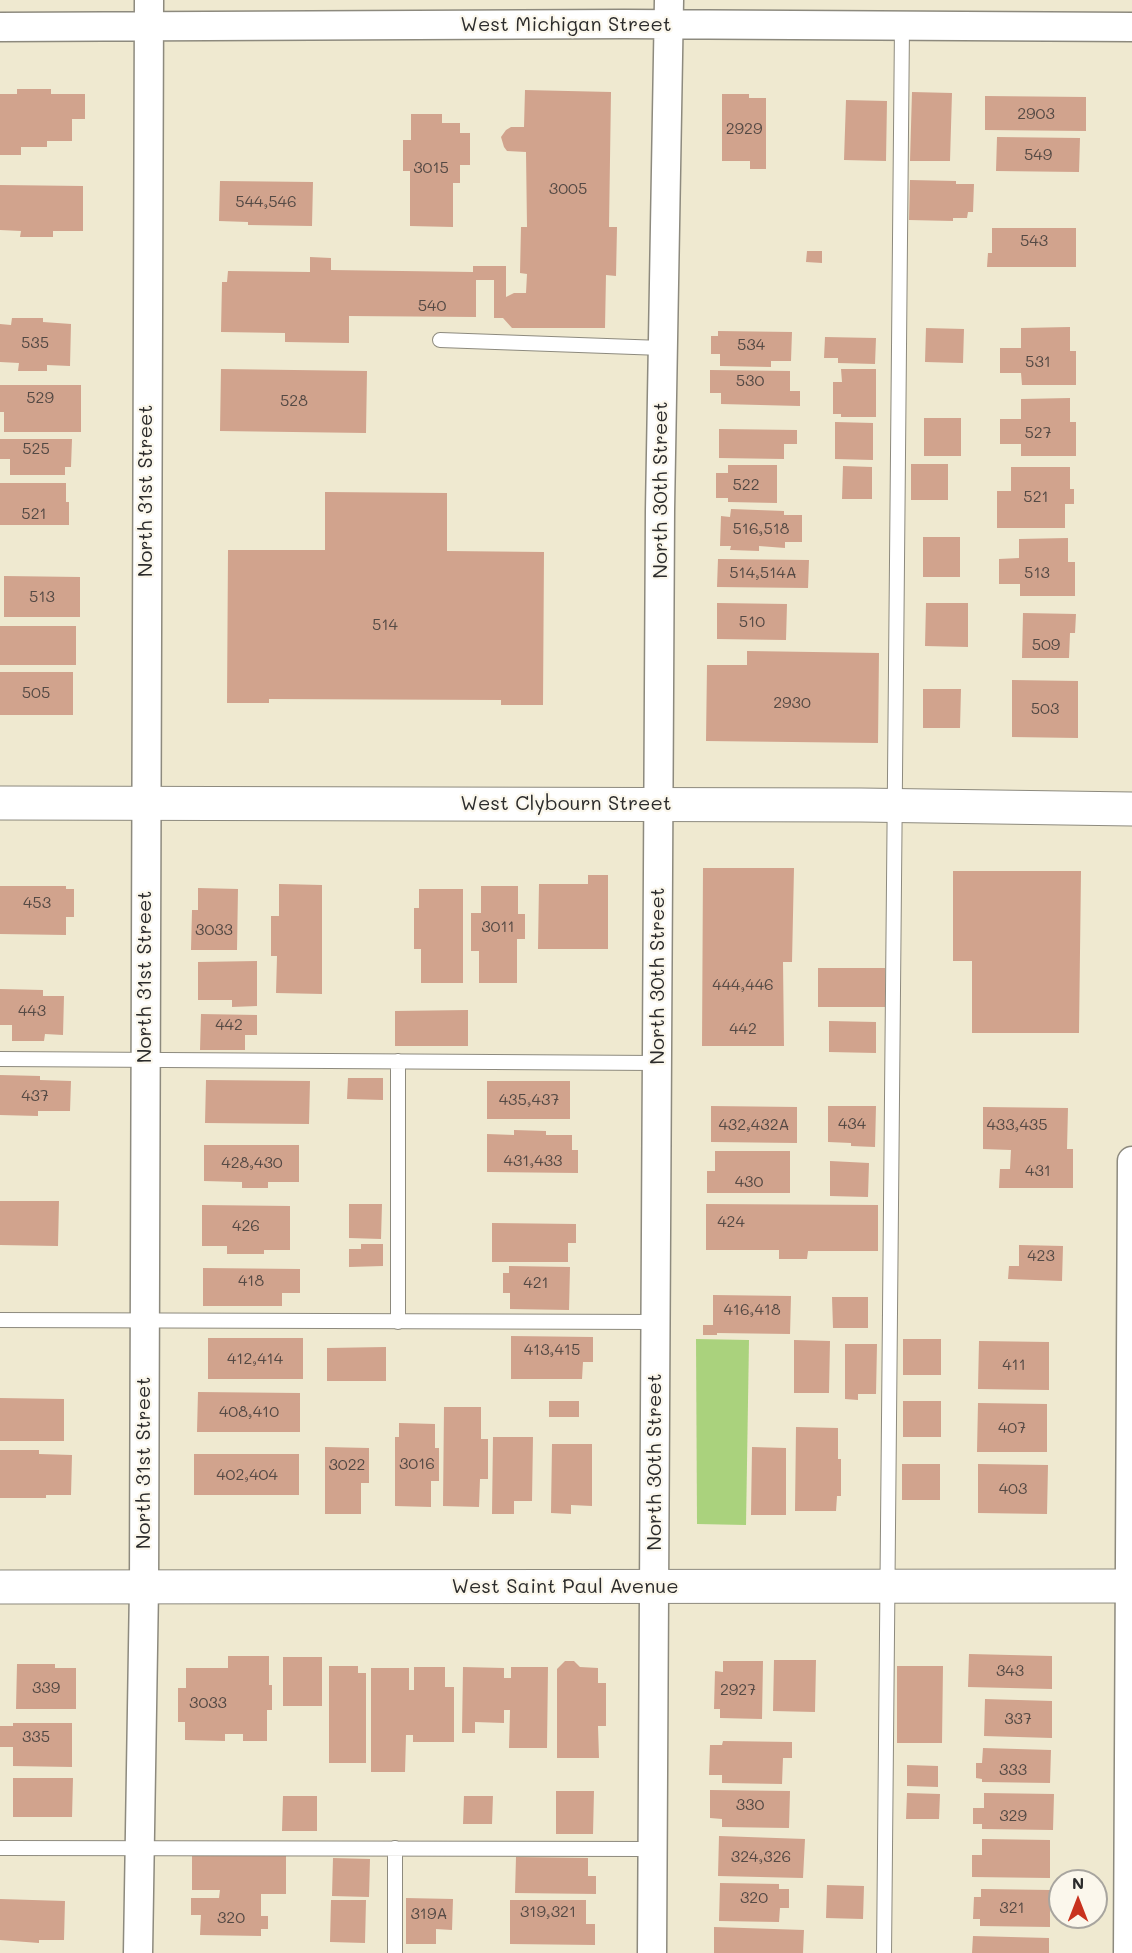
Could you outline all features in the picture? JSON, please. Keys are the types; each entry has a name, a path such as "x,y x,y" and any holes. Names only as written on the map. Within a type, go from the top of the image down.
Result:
{"street":[{"name":"West Michigan Street","path":"0,27 148,14 668,12 902,26 1132,27"},
{"name":"North 30th Street","path":"652,1953 662,348 668,12"},
{"name":"North 31st Street","path":"138,1953 144,1587 148,14"},
{"name":"West Clybourn Street","path":"0,803 1132,809"},
{"path":"1128,1953 1132,1161"},
{"name":"West Saint Paul Avenue","path":"0,1587 1131,1586"}],"lane":[{"path":"884,1953 902,26"},
{"path":"440,340 662,348"},
{"path":"0,1059 657,1063"},
{"path":"398,1061 398,1322"},
{"path":"0,1320 656,1322"},
{"path":"0,1848 653,1849"},
{"path":"395,1848 395,1953"}],"green space":[{"path":"696,1339 749,1340 746,1525 697,1524"}],"building":[{"path":"17,89 51,89 51,94 85,94 85,119 72,119 72,141 47,141 47,147 21,147 21,155 0,155 0,94 17,94"},
{"path":"525,90 611,92 609,227 617,227 616,276 606,275 605,328 512,328 503,318 494,318 494,280 476,280 476,317 349,316 349,343 285,342 285,333 221,332 222,282 227,282 228,271 310,272 310,257 331,258 331,270 473,272 473,266 506,266 506,297 514,293 526,293 527,274 520,273 521,227 527,227 526,152 507,151 501,137 511,127 524,127"},
{"path":"912,92 952,93 950,161 910,161"},
{"path":"722,94 749,94 749,98 766,98 766,169 750,169 750,161 722,161"},
{"path":"985,96 1086,97 1086,131 985,130"},
{"path":"846,100 887,101 886,161 844,160"},
{"path":"411,114 442,114 442,123 460,123 460,133 470,133 470,165 460,165 460,183 453,183 453,227 410,226 410,171 403,171 403,140 411,140"},
{"path":"997,137 1080,138 1079,172 996,171"},
{"path":"910,180 956,181 956,184 974,184 973,212 968,212 967,218 953,218 953,221 909,220"},
{"path":"220,181 313,182 312,226 248,225 248,222 219,221"},
{"path":"0,185 83,186 83,231 53,231 53,237 20,237 21,231 0,230"},
{"path":"992,228 1076,228 1076,267 987,267 988,253 992,253"},
{"path":"807,251 822,251 822,263 806,262"},
{"path":"12,318 43,318 43,322 71,324 70,366 47,365 47,371 18,371 19,363 0,362 0,324 11,325"},
{"path":"1070,327 1070,351 1076,351 1076,385 1022,385 1021,373 1000,373 1000,348 1021,348 1021,328"},
{"path":"926,328 964,329 963,363 925,362"},
{"path":"718,331 792,332 791,361 771,361 771,367 720,366 720,354 711,354 711,336 718,336"},
{"path":"825,337 876,338 875,364 838,363 838,358 824,358"},
{"path":"221,369 367,371 366,433 220,431"},
{"path":"841,369 876,369 876,417 841,417 841,414 833,414 833,382 842,382"},
{"path":"710,370 790,371 790,391 800,391 800,406 721,404 721,393 710,393"},
{"path":"0,385 81,385 81,432 4,432 4,412 0,412"},
{"path":"1070,398 1070,422 1076,422 1076,456 1021,456 1021,444 1000,444 1000,419 1021,419 1021,399"},
{"path":"924,418 961,418 961,456 924,456"},
{"path":"835,422 873,423 873,460 835,459"},
{"path":"719,429 797,430 797,444 784,444 784,459 719,458"},
{"path":"0,439 72,439 71,467 65,467 65,475 10,475 10,459 0,459"},
{"path":"911,464 948,464 948,500 911,500"},
{"path":"728,465 777,465 777,503 728,502 728,498 716,498 716,473 728,473"},
{"path":"843,466 872,467 872,499 842,499"},
{"path":"1011,467 1070,467 1070,489 1074,489 1074,504 1065,504 1065,528 997,528 997,491 1011,491"},
{"path":"0,483 66,483 69,525 0,525"},
{"path":"325,492 447,493 447,551 544,552 543,705 501,705 501,700 269,699 269,703 227,703 228,550 325,550"},
{"path":"731,509 784,511 784,515 802,515 802,542 785,542 785,548 759,546 759,551 730,550 731,546 720,546 721,516 730,517"},
{"path":"923,537 960,537 960,577 923,577"},
{"path":"1068,538 1068,562 1075,562 1075,596 1020,596 1020,584 999,584 999,559 1019,558 1019,539"},
{"path":"718,559 809,560 808,588 717,587"},
{"path":"4,576 80,577 80,617 4,617"},
{"path":"717,603 787,604 786,640 717,639"},
{"path":"926,603 968,603 968,647 925,646"},
{"path":"1023,613 1076,614 1075,633 1070,633 1069,658 1022,658"},
{"path":"0,626 76,626 76,665 0,665"},
{"path":"747,651 879,653 878,743 706,741 707,665 747,665"},
{"path":"0,672 73,672 73,715 0,715"},
{"path":"1012,680 1078,681 1078,738 1012,737"},
{"path":"923,689 961,689 960,728 923,728"},
{"path":"703,868 794,868 792,962 783,962 784,1046 702,1046"},
{"path":"953,871 1081,871 1079,1033 972,1033 972,961 953,961"},
{"path":"588,875 608,875 608,949 538,949 539,884 588,884"},
{"path":"279,884 322,885 322,994 276,993 277,956 271,956 271,916 279,916"},
{"path":"0,886 66,886 66,889 74,889 74,917 66,917 66,935 0,934"},
{"path":"481,886 518,886 518,914 525,914 525,939 517,939 517,983 479,983 479,951 471,951 471,913 481,913"},
{"path":"198,888 238,889 237,950 191,950 192,910 198,910"},
{"path":"419,889 463,889 463,983 421,983 421,949 414,949 414,908 419,908"},
{"path":"257,961 257,1006 232,1007 232,1000 198,1000 198,962"},
{"path":"818,968 885,968 885,1007 818,1007"},
{"path":"0,989 43,990 43,996 64,996 63,1035 45,1034 44,1041 12,1041 12,1025 0,1025"},
{"path":"468,1010 468,1046 395,1046 395,1011"},
{"path":"201,1014 257,1015 257,1035 245,1035 245,1050 200,1050"},
{"path":"829,1021 876,1022 876,1053 829,1052"},
{"path":"0,1075 40,1076 40,1080 71,1081 70,1111 38,1111 38,1116 0,1115"},
{"path":"348,1078 383,1078 383,1100 347,1099"},
{"path":"206,1080 310,1081 309,1124 205,1123"},
{"path":"487,1081 570,1081 570,1119 487,1119"},
{"path":"711,1106 797,1107 797,1143 711,1142"},
{"path":"828,1106 876,1106 875,1147 828,1142"},
{"path":"983,1107 1068,1108 1067,1149 1073,1149 1073,1188 999,1188 1000,1169 1010,1169 1011,1150 983,1149"},
{"path":"514,1130 546,1131 546,1135 572,1135 572,1150 578,1150 578,1173 487,1172 487,1134 514,1135"},
{"path":"204,1145 299,1145 299,1182 268,1182 268,1188 242,1188 242,1182 204,1181"},
{"path":"715,1151 790,1151 790,1193 707,1193 707,1171 715,1171"},
{"path":"830,1161 869,1163 868,1197 830,1196"},
{"path":"0,1201 59,1201 58,1246 0,1245"},
{"path":"349,1204 382,1204 381,1239 349,1238"},
{"path":"706,1204 878,1205 878,1251 808,1251 807,1259 779,1259 779,1250 706,1250"},
{"path":"202,1205 290,1206 290,1250 264,1250 264,1254 227,1254 227,1246 202,1246"},
{"path":"492,1223 576,1224 576,1243 568,1243 568,1262 492,1262"},
{"path":"361,1244 383,1244 383,1266 349,1267 349,1249 361,1249"},
{"path":"1019,1245 1063,1246 1062,1281 1008,1279 1009,1266 1019,1266"},
{"path":"509,1266 570,1267 569,1310 510,1309 510,1293 503,1293 503,1273 509,1273"},
{"path":"203,1268 300,1269 300,1293 282,1293 282,1306 203,1306"},
{"path":"713,1295 791,1296 790,1334 717,1333 717,1335 703,1335 703,1325 713,1325"},
{"path":"832,1297 868,1297 868,1328 833,1328"},
{"path":"511,1336 593,1337 593,1362 583,1362 582,1379 511,1379"},
{"path":"208,1338 303,1338 303,1379 208,1379"},
{"path":"903,1339 941,1339 941,1375 903,1375"},
{"path":"794,1340 830,1341 829,1393 794,1393"},
{"path":"979,1341 1049,1342 1049,1390 978,1389"},
{"path":"845,1344 877,1344 876,1394 858,1394 858,1400 845,1399"},
{"path":"386,1347 386,1381 327,1381 327,1348"},
{"path":"198,1392 300,1393 300,1432 197,1432"},
{"path":"0,1398 64,1399 64,1441 0,1441"},
{"path":"549,1401 579,1401 579,1417 549,1417"},
{"path":"903,1401 941,1401 941,1437 903,1437"},
{"path":"978,1403 1047,1404 1047,1452 977,1452"},
{"path":"444,1407 481,1407 481,1439 488,1439 488,1479 480,1479 479,1507 443,1506"},
{"path":"399,1423 435,1424 435,1448 439,1448 439,1481 431,1481 431,1507 395,1506 395,1437 399,1437"},
{"path":"796,1427 838,1428 841,1496 837,1496 836,1511 795,1511"},
{"path":"493,1437 533,1437 532,1501 514,1501 514,1514 492,1514"},
{"path":"552,1444 592,1444 592,1506 571,1505 571,1514 551,1513"},
{"path":"325,1447 369,1448 369,1483 361,1483 361,1514 325,1514"},
{"path":"752,1447 786,1448 786,1515 751,1515"},
{"path":"0,1450 39,1450 39,1454 72,1455 71,1495 46,1495 46,1498 0,1498"},
{"path":"194,1454 299,1454 299,1495 194,1495"},
{"path":"902,1464 940,1464 940,1500 902,1500"},
{"path":"978,1464 1048,1465 1047,1514 978,1513"},
{"path":"969,1654 1052,1656 1052,1689 968,1687"},
{"path":"228,1656 269,1656 272,1710 267,1710 267,1741 243,1741 243,1734 225,1734 225,1741 185,1740 185,1722 178,1722 178,1688 186,1688 186,1668 228,1668"},
{"path":"283,1657 322,1657 322,1706 283,1706"},
{"path":"774,1660 816,1660 815,1712 773,1711"},
{"path":"565,1661 574,1661 580,1667 598,1668 598,1683 606,1683 606,1726 598,1726 599,1758 557,1758 557,1669"},
{"path":"723,1661 763,1661 762,1719 720,1718 720,1709 714,1709 715,1671 723,1672"},
{"path":"17,1664 55,1664 55,1668 76,1668 76,1709 16,1709"},
{"path":"329,1666 358,1666 358,1673 366,1673 366,1763 329,1763"},
{"path":"897,1666 943,1666 942,1743 897,1743"},
{"path":"414,1667 445,1667 445,1687 454,1687 454,1742 413,1742 413,1735 406,1735 405,1772 371,1772 371,1668 409,1668 409,1690 414,1690"},
{"path":"463,1667 504,1668 504,1678 511,1678 511,1667 548,1667 547,1748 509,1748 510,1710 504,1710 504,1723 475,1722 475,1733 462,1733"},
{"path":"985,1699 1052,1701 1052,1738 984,1736"},
{"path":"13,1723 72,1723 72,1767 13,1766 13,1747 0,1747 0,1726 13,1726"},
{"path":"723,1741 792,1742 792,1758 783,1758 782,1784 722,1783 722,1775 709,1775 710,1745 722,1745"},
{"path":"983,1748 1051,1750 1050,1783 982,1782 982,1779 976,1778 976,1763 982,1763"},
{"path":"907,1765 938,1766 938,1787 907,1786"},
{"path":"13,1778 73,1778 72,1817 13,1817"},
{"path":"710,1790 790,1791 789,1828 722,1827 722,1819 710,1818"},
{"path":"556,1791 594,1791 593,1834 556,1834"},
{"path":"907,1793 940,1794 939,1819 906,1819"},
{"path":"984,1793 1054,1794 1053,1830 982,1829 982,1824 973,1824 973,1808 984,1808"},
{"path":"283,1796 317,1796 317,1831 282,1831"},
{"path":"464,1796 493,1796 492,1824 463,1824"},
{"path":"719,1836 805,1839 803,1878 718,1876"},
{"path":"982,1839 1050,1840 1048,1878 972,1877 972,1855 982,1855"},
{"path":"192,1855 286,1855 286,1894 261,1894 261,1916 268,1916 268,1929 261,1929 261,1936 200,1935 201,1915 191,1915 191,1898 219,1898 220,1890 192,1890"},
{"path":"516,1857 588,1858 588,1876 596,1876 596,1894 515,1893"},
{"path":"333,1858 370,1859 369,1897 332,1896"},
{"path":"720,1883 779,1884 779,1889 789,1889 789,1908 780,1908 779,1922 719,1921"},
{"path":"827,1885 864,1886 863,1919 826,1918"},
{"path":"981,1889 1048,1890 1048,1927 980,1926 980,1919 973,1919 974,1897 981,1897"},
{"path":"406,1898 453,1899 452,1930 436,1929 436,1944 406,1944"},
{"path":"0,1899 65,1901 64,1940 39,1940 39,1943 0,1940"},
{"path":"331,1900 366,1900 365,1943 330,1942"},
{"path":"510,1900 586,1900 586,1924 595,1924 595,1945 510,1944"},
{"path":"714,1927 804,1930 803,1953 714,1953"},
{"path":"973,1936 1049,1938 1049,1953 972,1953"}]}
